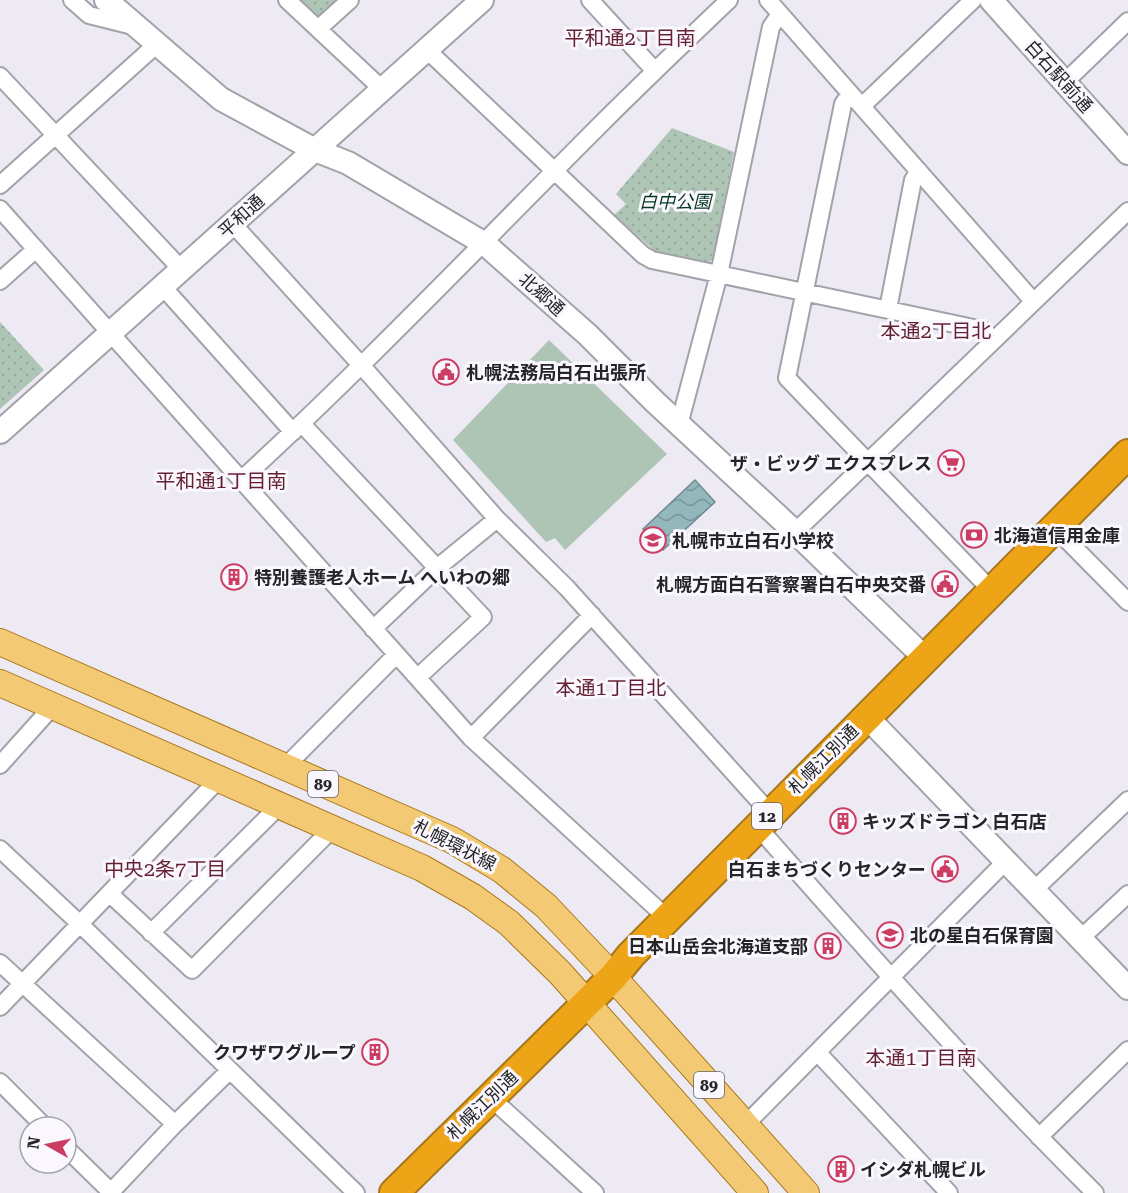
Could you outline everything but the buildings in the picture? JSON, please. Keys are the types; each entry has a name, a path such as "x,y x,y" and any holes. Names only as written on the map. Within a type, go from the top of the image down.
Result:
{"highway":[{"name":"札幌江別通","path":"394,1193 613,977 667,918 1128,454"}],"main road":[{"name":"札幌環状線","path":"0,642 452,840 502,870 546,906 613,977 806,1193"},
{"name":"札幌環状線","path":"0,683 422,868 473,897 509,923 560,974 745,1189"}],"street":[{"path":"72,0 88,15 137,27"},
{"name":"北郷通","path":"106,0 221,99 315,150 348,163 484,244 588,335 679,425 795,532 925,658"},
{"path":"124,0 137,27"},
{"path":"287,0 382,89"},
{"path":"318,29 350,0"},
{"name":"平和通","path":"0,432 482,0"},
{"path":"242,479 298,428 729,0"},
{"path":"768,0 1033,301"},
{"path":"973,0 856,100 843,104 803,293 788,378 991,590"},
{"name":"白石駅前通","path":"991,0 1128,153"},
{"path":"598,3 655,71"},
{"path":"679,425 719,274 771,27 780,14"},
{"path":"1065,82 1128,21"},
{"path":"0,185 157,44"},
{"path":"426,49 554,172 643,255 652,260 983,330 993,339"},
{"path":"0,76 182,270"},
{"path":"888,309 913,180 919,171"},
{"path":"0,209 471,738 667,918"},
{"path":"795,532 867,460 1128,211"},
{"path":"233,224 496,519 592,615 764,820 891,978 1039,1137 1095,1193"},
{"path":"0,281 36,249"},
{"path":"163,287 483,617 418,677"},
{"path":"373,629 437,568 496,519"},
{"path":"1054,527 1128,602"},
{"path":"471,738 592,615"},
{"path":"285,767 396,656"},
{"path":"0,765 53,706"},
{"path":"866,716 1128,988"},
{"path":"0,1007 219,779"},
{"path":"1034,890 1128,800"},
{"path":"152,933 280,805"},
{"path":"110,894 192,970 332,829"},
{"path":"0,849 356,1193"},
{"path":"745,1125 1006,861"},
{"path":"1081,938 1128,894"},
{"path":"0,963 175,1124"},
{"path":"1039,1137 1128,1050"},
{"path":"818,1053 949,1193"},
{"path":"78,1160 111,1193 175,1124 230,1070"},
{"path":"0,1082 33,1115"},
{"path":"490,1097 595,1193"}],"green space":[{"path":"298,0 339,0 321,16 313,14"},
{"name":"白中公園","path":"672,128 734,152 713,259 707,264 657,253 614,215 626,204 616,194"},
{"path":"0,322 44,370 0,409"},
{"path":"549,340 667,454 565,550 555,538 546,542 453,440"}],"water":[{"path":"695,480 715,502 663,550 643,529"}],"place":[{"name":"札幌法務局白石出張所","path":"446,372"},
{"name":"ザ・ビッグ エクスプレス","path":"951,463"},
{"name":"北海道信用金庫","path":"974,535"},
{"name":"札幌市立白石小学校","path":"653,540"},
{"name":"特別養護老人ホーム へいわの郷","path":"234,577"},
{"name":"札幌方面白石警察署白石中央交番","path":"945,584"},
{"name":"キッズドラゴン 白石店","path":"843,821"},
{"name":"白石まちづくりセンター","path":"945,869"},
{"name":"北の星白石保育園","path":"890,935"},
{"name":"日本山岳会北海道支部","path":"828,946"},
{"name":"クワザワグループ","path":"375,1052"},
{"name":"イシダ札幌ビル","path":"841,1169"}],"district":[{"name":"平和通2丁目南","path":"630,38"},
{"name":"本通2丁目北","path":"936,331"},
{"name":"平和通1丁目南","path":"221,481"},
{"name":"本通1丁目北","path":"611,688"},
{"name":"中央2条7丁目","path":"165,869"},
{"name":"本通1丁目南","path":"921,1058"}]}
